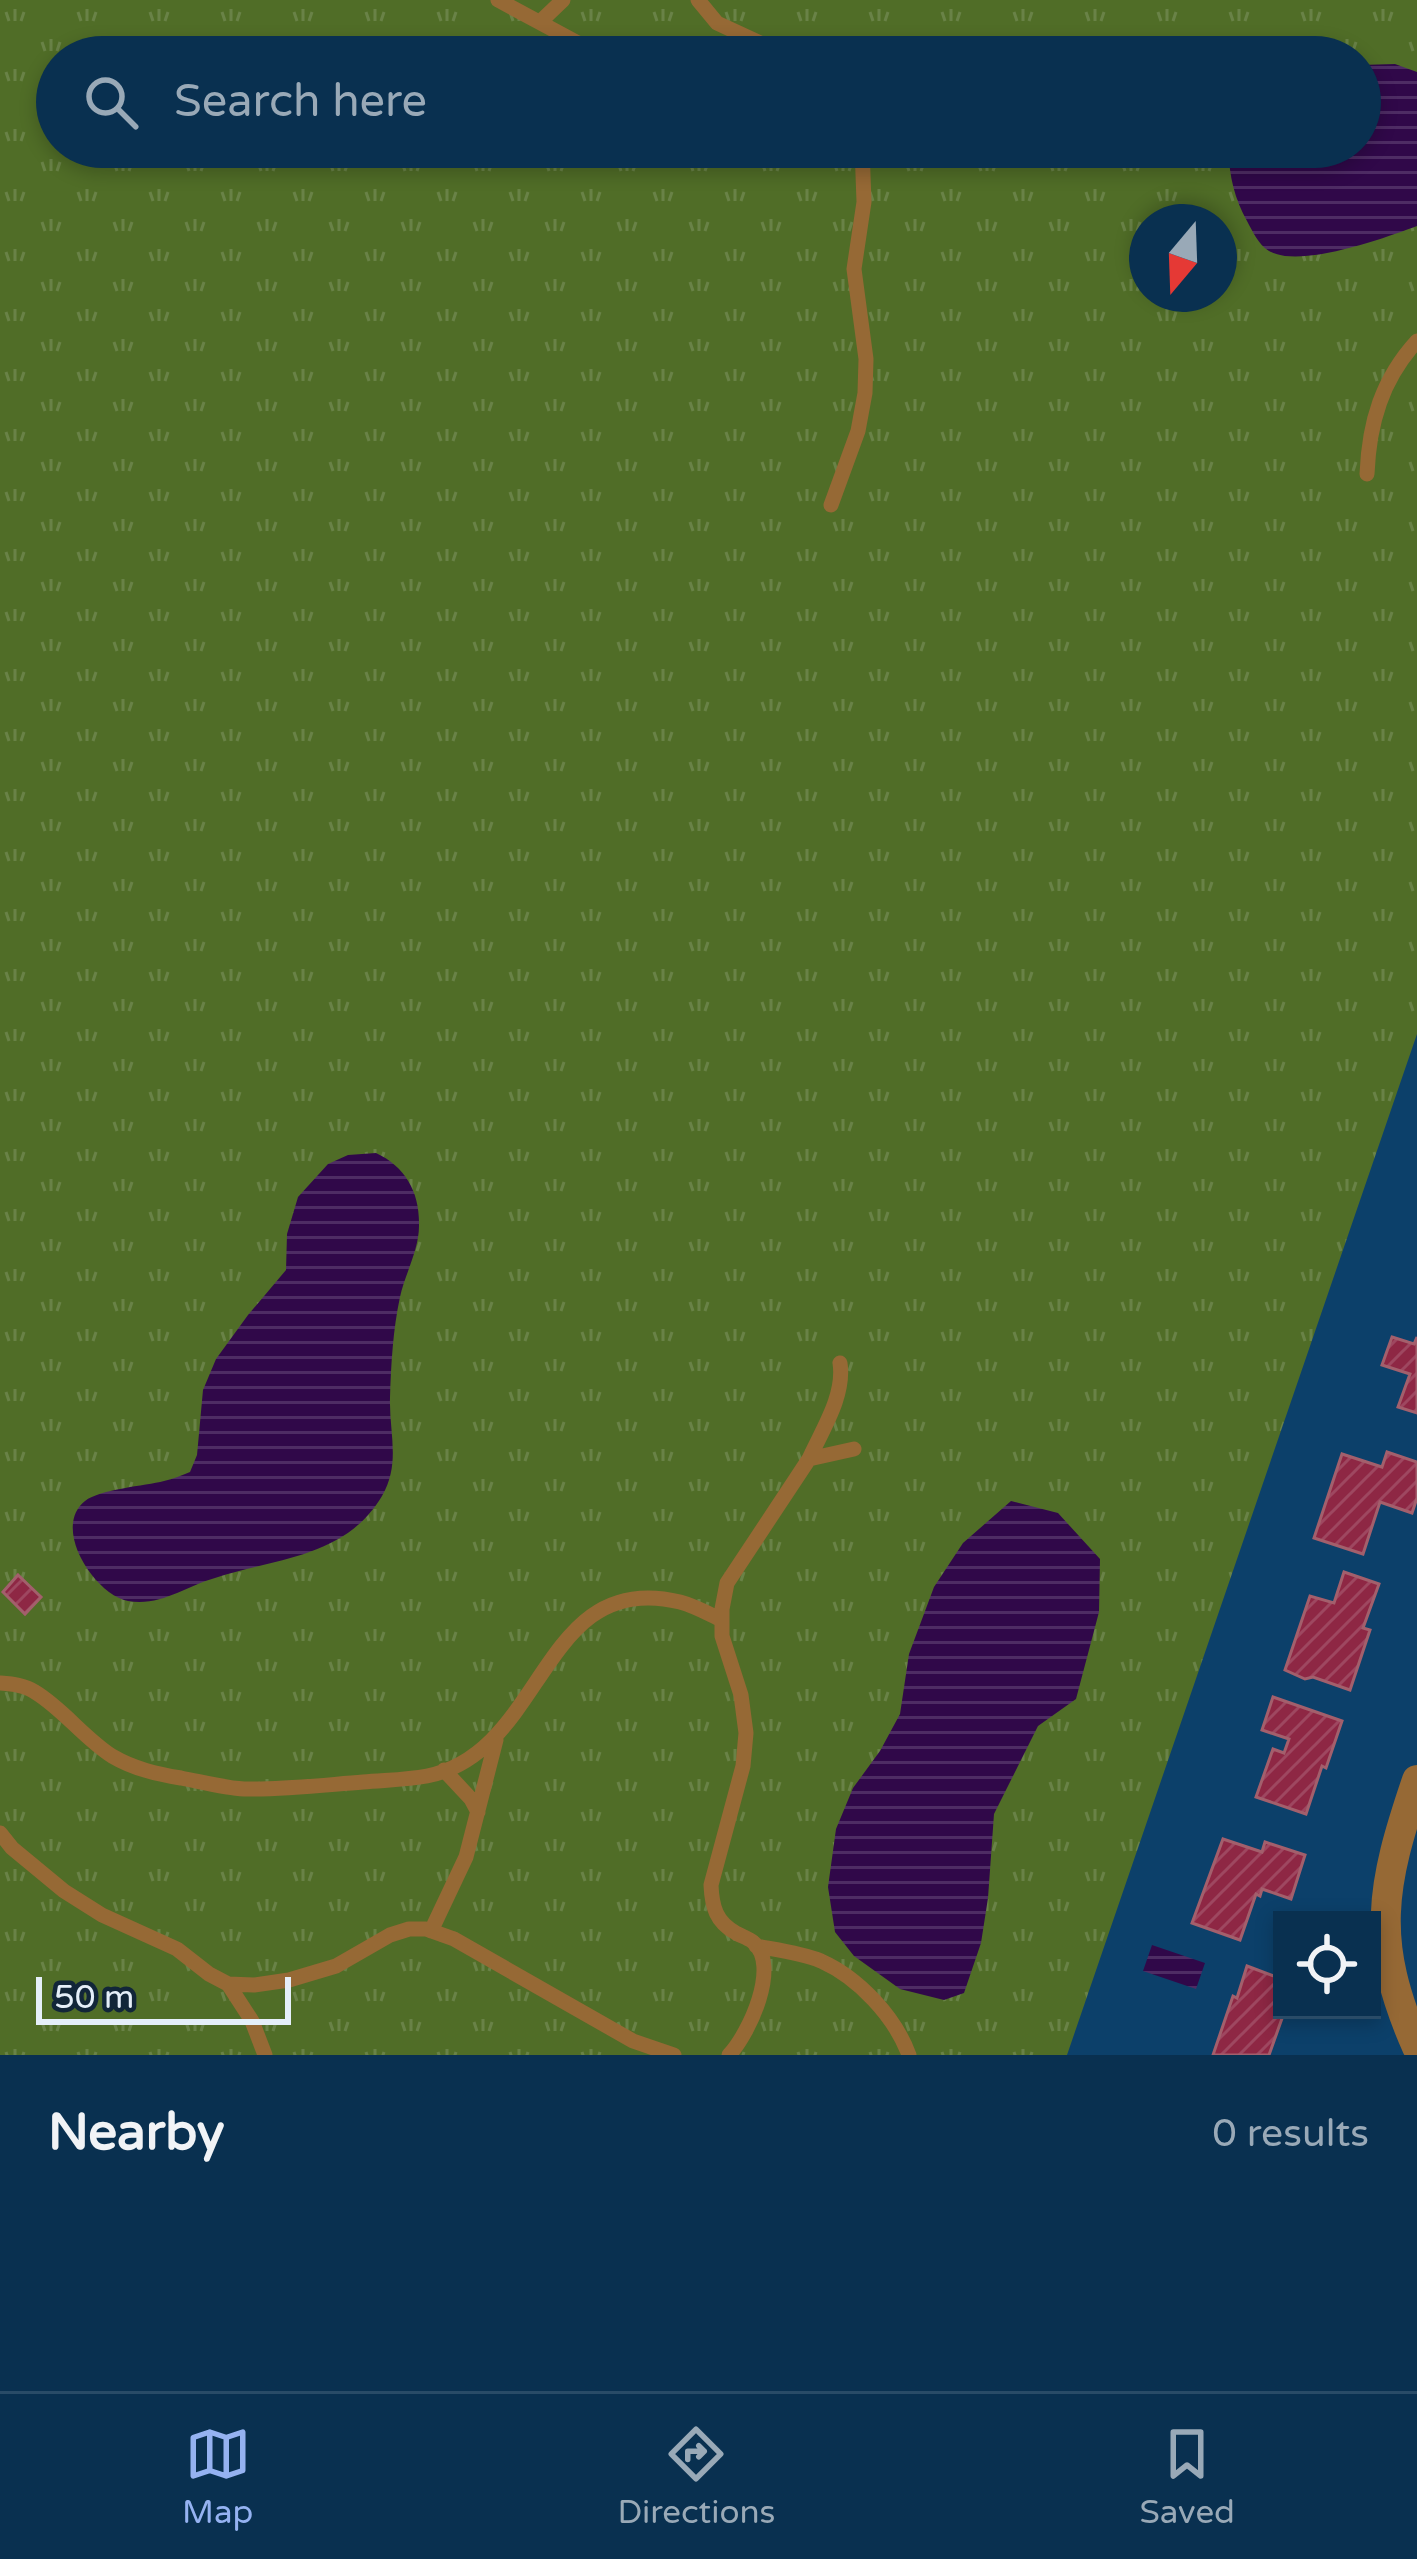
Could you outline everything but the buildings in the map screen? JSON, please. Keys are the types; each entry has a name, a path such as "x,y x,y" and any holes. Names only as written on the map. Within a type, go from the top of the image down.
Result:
{"street":[{"path":"1417,1780 1391,1865 1385,1932 1390,1972 1417,2047"}],"lane":[{"path":"499,0 566,36"},
{"path":"540,22 563,0"},
{"path":"698,0 717,23 745,36"},
{"path":"831,505 858,431 865,393 866,359 854,269 864,202 863,168"},
{"path":"1367,474 1375,411 1388,380 1417,341"},
{"path":"840,1363 838,1394 809,1459 727,1582 722,1636 741,1695 746,1733 743,1766 711,1885 712,1905 720,1921 756,1946 821,1962 843,1975 872,1998 902,2034 909,2055"},
{"path":"809,1459 854,1449"},
{"path":"0,1683 35,1692 105,1751 149,1773 242,1789 326,1785 429,1776 474,1756 496,1737 577,1627 621,1599 685,1603 722,1620"},
{"path":"431,1931 466,1857 496,1737"},
{"path":"444,1770 478,1812"},
{"path":"0,1833 64,1891 102,1915 177,1949 228,1984 289,1980 336,1966 390,1935 409,1929 431,1931 454,1939 633,2041 674,2055"},
{"path":"729,2055 748,2030 764,1977 764,1956 756,1946"},
{"path":"228,1984 252,2021 265,2055"}],"green space":[{"path":"0,0 1417,0 1417,1034 1067,2055 0,2055"}],"shaded area":[{"path":"1381,64 1417,72 1417,226 1321,254 1283,256 1269,251 1256,238 1239,203 1230,168 1381,168"},
{"path":"376,1153 409,1182 419,1226 396,1322 390,1398 393,1460 382,1496 349,1532 307,1553 151,1601 115,1596 81,1559 73,1527 76,1513 85,1501 101,1494 190,1472 197,1455 203,1390 216,1359 286,1270 287,1234 298,1197 328,1164 348,1155"},
{"path":"1011,1501 1058,1513 1100,1559 1099,1612 1076,1699 1038,1726 994,1814 981,1943 964,1993 944,2000 900,1989 854,1956 835,1932 828,1887 836,1829 853,1788 900,1714 909,1654 934,1587 963,1543"},
{"path":"1152,1945 1205,1963 1196,1989 1143,1971"}]}
